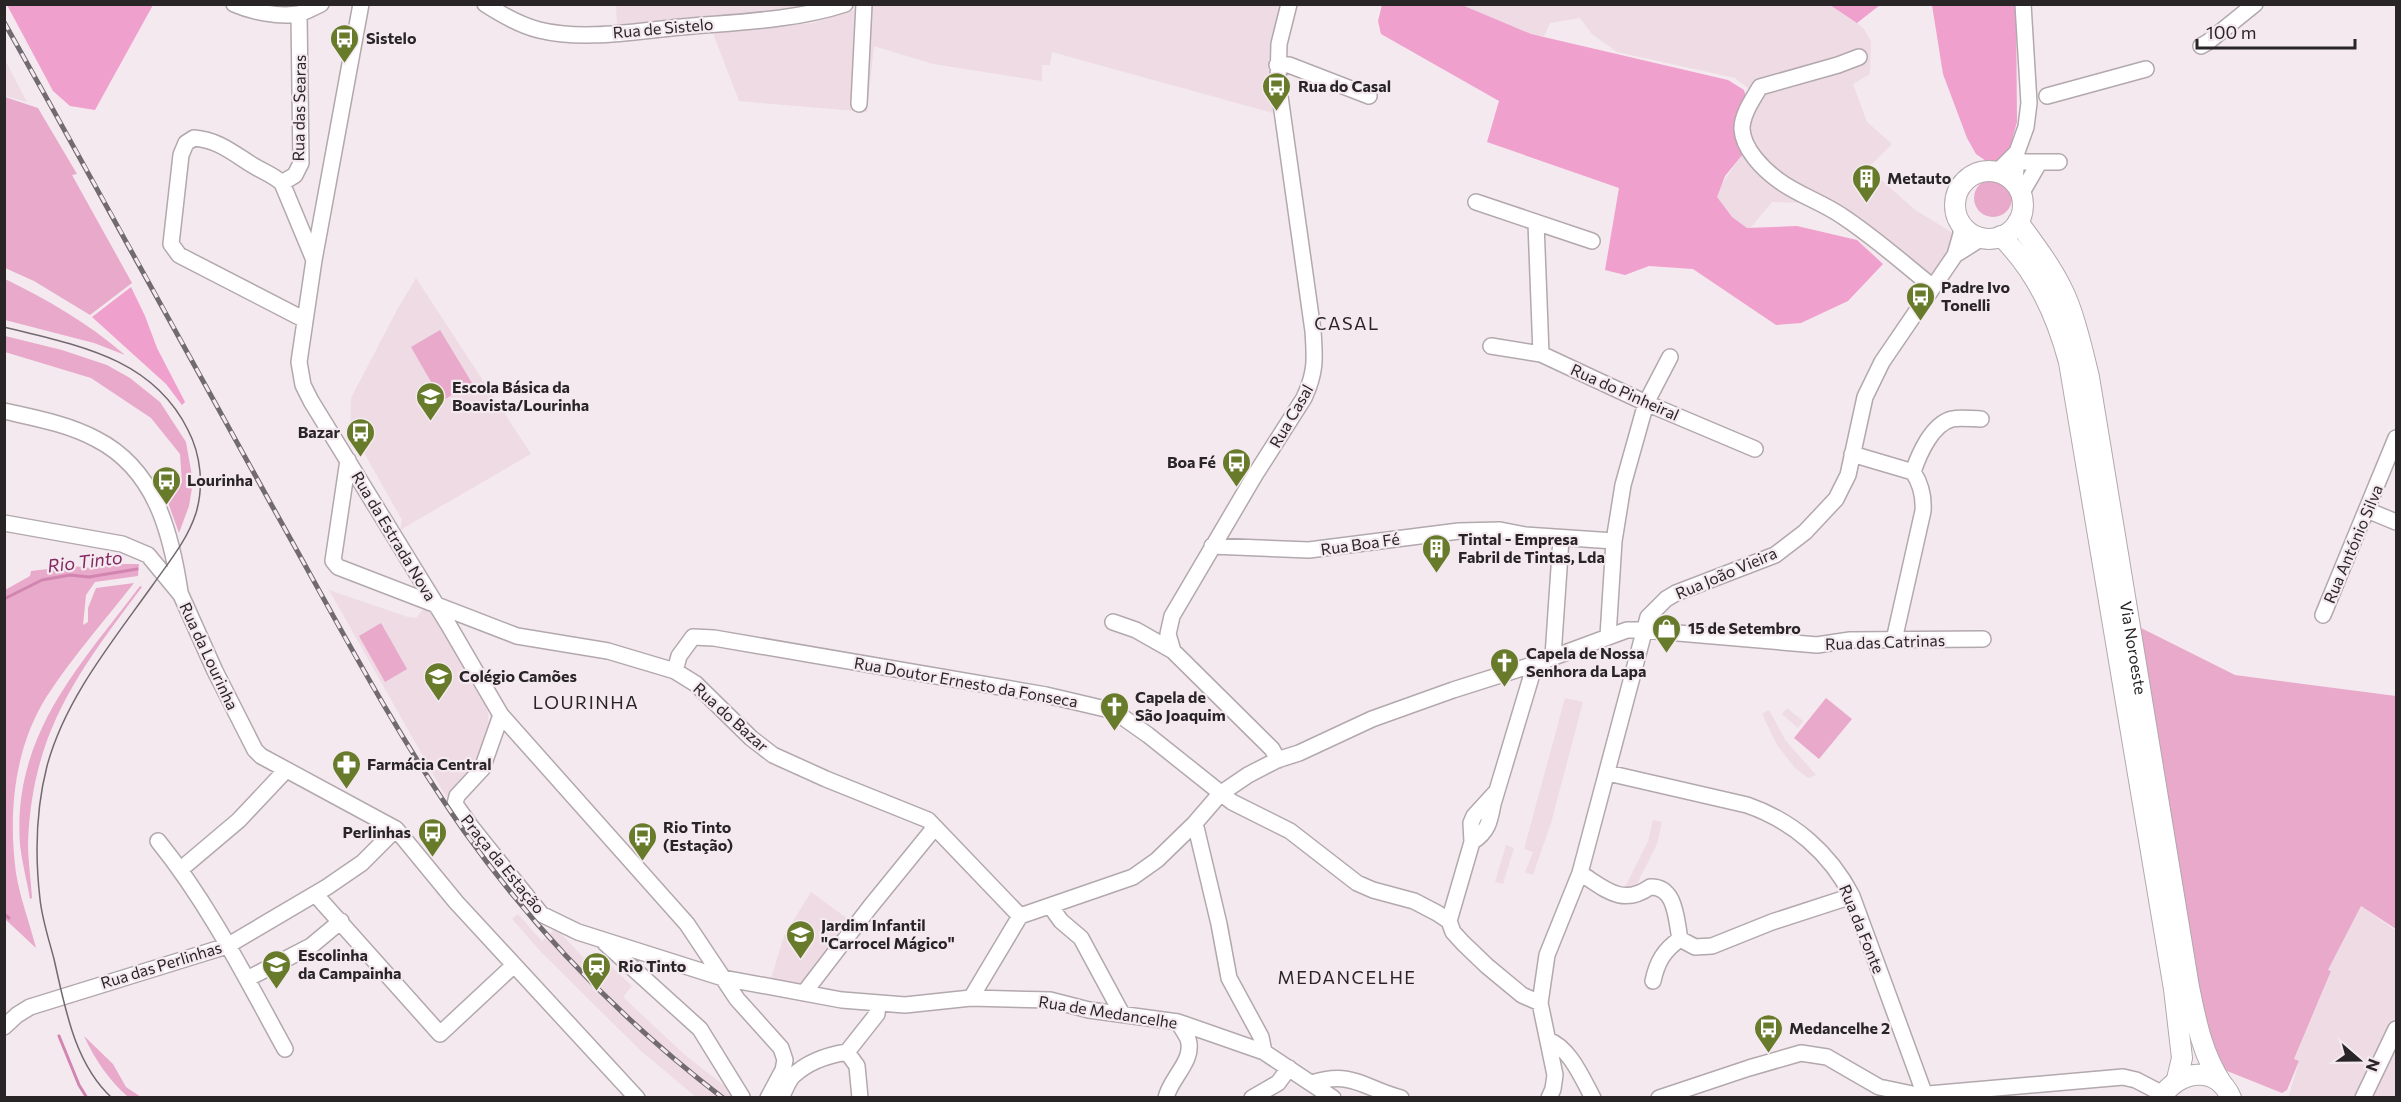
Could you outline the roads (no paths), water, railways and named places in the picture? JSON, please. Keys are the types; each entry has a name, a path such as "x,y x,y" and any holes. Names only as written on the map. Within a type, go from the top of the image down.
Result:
{"main road":[{"path":"1982,171 1993,171 2004,174 2018,188 2022,212 2011,231 1992,237 1970,232 1961,223 1955,204 1957,192 1972,176 1982,171"},
{"name":"Via Noroeste","path":"2018,222 2056,278 2078,330 2091,389 2189,987 2210,1066 2227,1091"},
{"name":"Via Noroeste","path":"1992,237 2025,263 2043,291 2060,329 2068,362 2174,989 2182,1058 2177,1079"},
{"path":"2162,1096 2177,1079 2200,1074 2211,1077 2227,1091"}],"street":[{"path":"234,4 256,11 299,14 321,4"},
{"name":"Rua da Estrada Nova","path":"361,4 314,260 300,362 303,385 501,715 687,924 723,978"},
{"name":"Rua de Sistelo","path":"485,4 508,19 539,30 570,34 624,32 805,15 844,4"},
{"path":"859,104 864,4"},
{"name":"Rua Casal","path":"1173,651 1168,634 1172,616 1212,546 1304,398 1316,364 1278,82 1279,44 1289,4"},
{"path":"2018,188 2016,157 2026,127 2029,103 2023,4"},
{"path":"2201,46 2255,4"},
{"name":"Rua das Searas","path":"299,14 301,163 295,175 282,183 314,260"},
{"path":"1859,57 1760,87 1747,108 1742,129 1748,148 1779,181 1822,202 1844,216 1933,287"},
{"path":"1277,65 1299,68 1369,96"},
{"path":"2026,127 2047,96 2146,69"},
{"path":"2028,83 2047,96"},
{"path":"282,183 234,152 218,144 194,138 183,148 171,243 179,255 305,320"},
{"path":"2016,157 2039,163 2059,162"},
{"path":"1993,171 2016,157"},
{"path":"2018,188 2039,163"},
{"path":"1476,202 1592,241"},
{"path":"1536,223 1541,354"},
{"name":"Rua João Vieira","path":"1549,1098 1555,1075 1540,1003 1547,955 1580,873 1647,617 1666,599 1775,555 1805,532 1836,499 1843,486 1865,397 1872,381 1893,344 1955,255 1961,223"},
{"name":"Rua João Vieira","path":"1955,255 1992,237"},
{"name":"Rua do Pinheiral","path":"1491,346 1541,354 1646,403 1755,449"},
{"path":"1608,636 1614,541 1623,485 1646,403 1670,357"},
{"path":"4,411 60,425 95,438 111,447 141,474 150,488 166,525 181,595"},
{"path":"1913,472 1926,441 1944,422 1962,418 1981,419"},
{"name":"Rua António Silva","path":"2323,615 2397,438"},
{"path":"1852,454 1913,472 1924,497 1894,640"},
{"name":"Rua do Bazar","path":"348,460 333,561 335,565 517,636 608,651 675,671 696,684 751,738 773,755 826,779 928,819 1020,916"},
{"path":"2367,510 2397,522"},
{"name":"Rua da Lourinha","path":"4,523 122,544 147,555 181,595 250,743 261,756 396,829"},
{"path":"147,555 160,551 165,542 166,525"},
{"name":"Rua Boa Fé","path":"1212,546 1309,550 1459,531 1500,530 1525,536 1614,541"},
{"path":"1553,656 1561,539"},
{"path":"1113,621 1136,630 1173,651 1272,749 1278,760"},
{"name":"Rua das Catrinas","path":"1020,916 1133,877 1157,860 1195,823 1220,794 1248,775 1278,760 1299,753 1372,719 1627,630 1817,645 1832,641 1983,639"},
{"name":"Rua Doutor Ernesto da Fonseca","path":"675,671 679,656 693,637 714,638 1074,701 1114,711 1148,735 1220,794 1290,831 1357,883 1413,901 1449,921 1463,943 1487,966 1522,995 1540,1003"},
{"path":"1449,921 1473,842 1484,834 1489,826 1497,790 1535,664"},
{"name":"Praça da Estação","path":"501,715 482,769 456,796 456,804 472,828 542,914 578,932 723,978"},
{"path":"181,869 239,820 286,770"},
{"name":"Rua da Fonte","path":"1608,773 1747,805 1768,812 1782,819 1820,849 1836,869 1852,896 1925,1096"},
{"path":"1195,823 1219,924 1229,978 1261,1037 1264,1052"},
{"path":"804,993 931,832 933,826"},
{"path":"396,829 456,902 638,1098"},
{"name":"Rua das Perlinhas","path":"4,1027 30,1007 227,946 315,894 362,862 396,829"},
{"path":"158,841 181,869 247,979 285,1049"},
{"path":"1580,873 1603,889 1619,895 1634,895 1650,887 1666,892 1672,898 1680,939"},
{"path":"315,894 440,1034 514,965"},
{"path":"1680,939 1695,947 1712,946 1772,922 1852,896"},
{"path":"1051,907 1061,921 1081,938 1122,1014"},
{"path":"971,998 1020,916"},
{"path":"247,979 311,946 341,921"},
{"path":"600,939 700,1029 742,1097"},
{"path":"1653,981 1660,958 1669,946 1680,939"},
{"path":"723,978 737,999 781,1048 785,1060 783,1070 768,1098"},
{"name":"Rua de Medancelhe","path":"723,978 878,1005 905,1005 971,998 1050,1000 1089,1010 1178,1022 1264,1052 1333,1098"},
{"path":"781,1098 793,1076 803,1069 826,1057 847,1052 877,1014 878,1005"},
{"path":"1171,1096 1187,1060 1189,1048 1188,1039 1178,1022"},
{"path":"2363,1098 2397,1029"},
{"path":"1548,1040 1566,1053 1593,1098"},
{"path":"847,1052 857,1066 860,1098"},
{"path":"1659,1098 1801,1053 1827,1057 1879,1087 1925,1096 2123,1077 2136,1080 2162,1096"},
{"path":"1252,1098 1278,1083 1289,1068"},
{"path":"1312,1083 1332,1078 1348,1079 1401,1098"}],"waterway":[{"name":"Rio Tinto","path":"4,599 42,580 70,575 89,577 137,569"},
{"name":"Rio Tinto","path":"4,914 9,918"},
{"name":"Rio Tinto","path":"59,1036 79,1085 87,1098"}],"tram line":[{"path":"4,327 84,348 133,370 173,405 188,430 196,450 200,471 198,503 188,533 78,694 55,741 43,782 37,832 37,866 44,922 73,1033 88,1068 112,1098"}],"railway":[{"path":"4,22 340,628 387,711 437,792 492,868 552,940 651,1039 723,1098"}],"place":[{"name":"Sistelo","path":"345,64"},
{"name":"Rua do Casal","path":"1277,112"},
{"name":"Metauto","path":"1866,204"},
{"name":"Padre Ivo Tonelli","path":"1920,322"},
{"name":"Escola Básica da Boavista/Lourinha","path":"431,422"},
{"name":"Bazar","path":"361,458"},
{"name":"Boa Fé","path":"1237,488"},
{"name":"Lourinha","path":"166,506"},
{"name":"Tintal - Empresa Fabril de Tintas, Lda","path":"1437,574"},
{"name":"15 de Setembro","path":"1667,654"},
{"name":"Capela de Nossa Senhora da Lapa","path":"1505,688"},
{"name":"Colégio Camões","path":"438,702"},
{"name":"Capela de São Joaquim","path":"1114,732"},
{"name":"Farmácia Central","path":"346,790"},
{"name":"Perlinhas","path":"432,858"},
{"name":"Rio Tinto (Estação)","path":"642,862"},
{"name":"Jardim Infantil \"Carrocel Mágico\"","path":"800,960"},
{"name":"Escolinha da Campainha","path":"277,990"},
{"name":"Rio Tinto","path":"597,992"},
{"name":"Medancelhe 2","path":"1768,1054"}],"district":[{"name":"CASAL","path":"1347,324"},
{"name":"LOURINHA","path":"586,703"},
{"name":"MEDANCELHE","path":"1347,978"}]}
